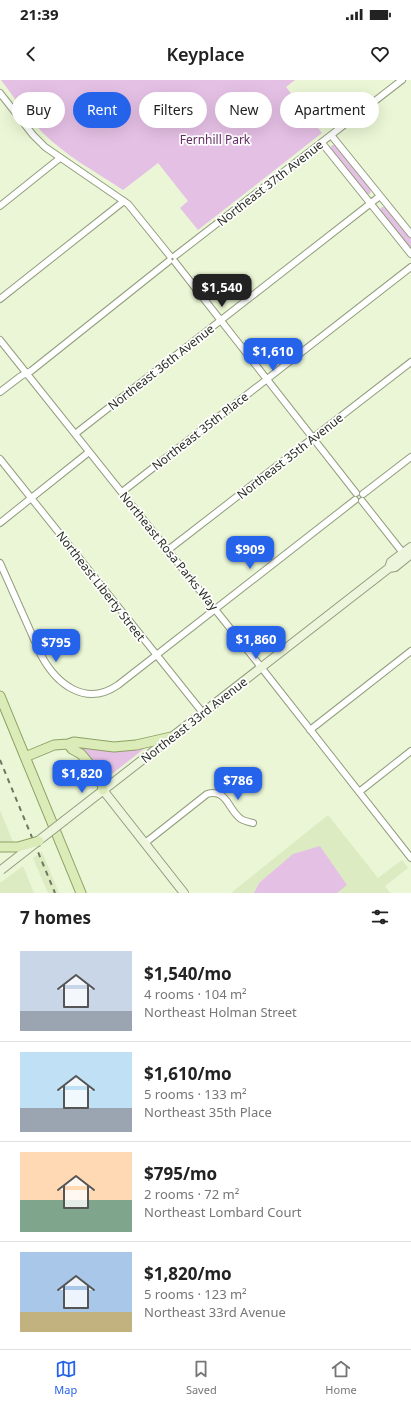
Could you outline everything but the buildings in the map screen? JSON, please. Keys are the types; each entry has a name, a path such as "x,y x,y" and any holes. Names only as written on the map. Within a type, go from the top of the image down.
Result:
{"main road":[{"name":"Northeast 33rd Avenue","path":"0,871 389,568 395,567 408,557 411,547"},
{"path":"0,696 81,893"},
{"path":"25,757 54,745 74,742 106,747 124,747 171,737"},
{"path":"68,744 72,749 81,754 101,778 103,790 184,893"},
{"path":"0,847 18,847 39,840"},
{"path":"177,884 177,893"}],"street":[{"name":"Northeast 37th Avenue","path":"0,392 21,376 31,371 402,80"},
{"path":"0,93 38,142 124,201 135,211 358,496 364,498 362,501 408,557"},
{"path":"331,135 411,234"},
{"path":"322,143 411,254"},
{"path":"0,206 60,158"},
{"name":"Northeast 36th Avenue","path":"75,434 380,196"},
{"path":"0,299 124,201"},
{"name":"Northeast 35th Place","path":"122,492 411,266"},
{"name":"Northeast Rosa Parks Way","path":"0,340 410,855"},
{"name":"Northeast 35th Avenue","path":"168,550 411,362"},
{"path":"0,523 89,452"},
{"path":"0,563 46,663 53,674 71,689 85,694 106,692 118,685 411,456"},
{"name":"Northeast Liberty Street","path":"0,459 203,713"},
{"path":"310,730 411,651"},
{"path":"359,792 411,752"},
{"path":"145,843 207,794 216,792 222,796 241,819 253,823"}],"shaded area":[{"path":"0,810 13,842 8,844 0,842"},
{"path":"328,815 378,878 402,860 408,868 385,886 390,893 231,893"},
{"path":"42,852 59,893 48,893 33,858"},
{"path":"23,866 34,893 0,893 0,883"}],"green space":[{"name":"Fernhill Park","path":"1,80 295,80 286,87 290,92 280,92 280,128 318,128 322,133 198,230 180,208 188,201 158,163 123,190 61,149 43,133 39,128 65,128 65,92 12,92 12,95"},
{"path":"332,145 336,145 338,147 371,189 370,194 366,194 332,151 330,148"},
{"path":"382,207 386,207 411,239 411,251 379,211"},
{"path":"75,745 145,747 145,748 105,778"},
{"path":"320,846 347,885 337,893 254,893 259,883 293,854"}],"railway":[{"path":"0,760 55,893"}]}
